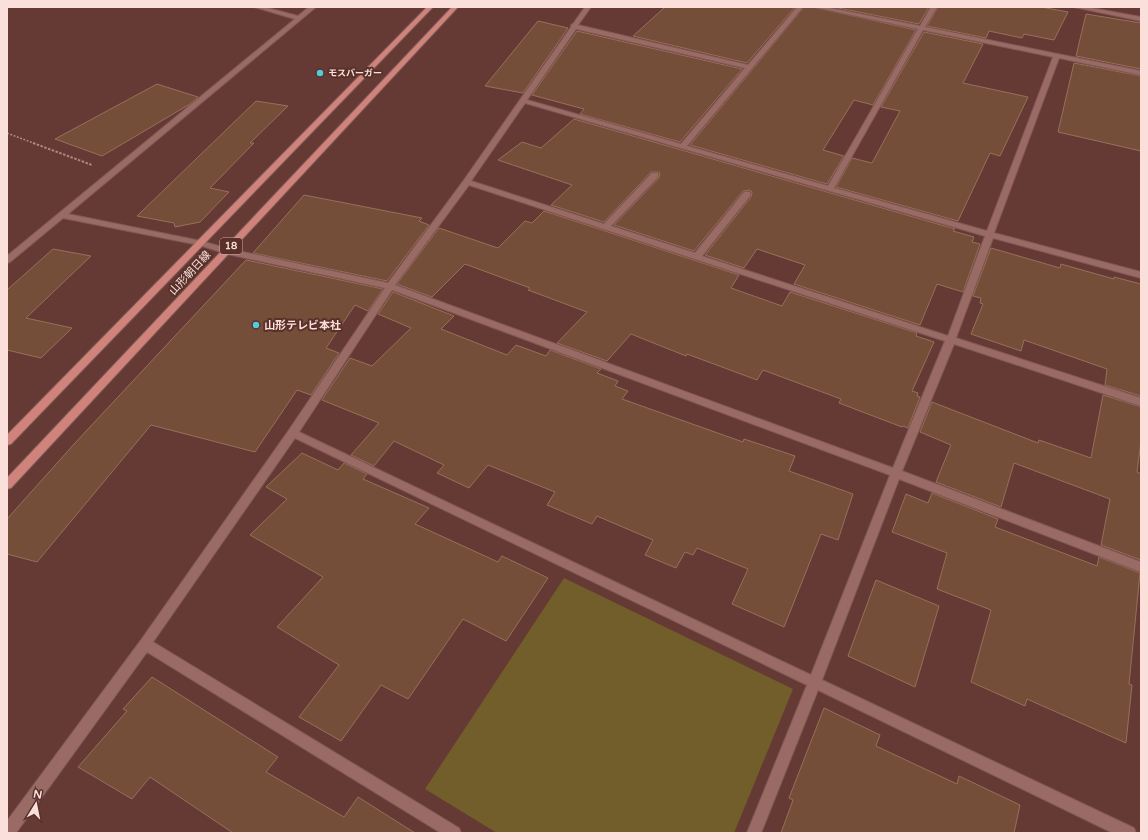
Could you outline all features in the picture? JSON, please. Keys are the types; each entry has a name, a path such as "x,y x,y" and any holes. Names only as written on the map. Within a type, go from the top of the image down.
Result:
{"main road":[{"name":"山形朝日線","path":"7,441 430,7"},
{"name":"山形朝日線","path":"7,485 455,7"}],"street":[{"path":"257,7 299,18"},
{"path":"7,260 113,174 313,7"},
{"path":"7,833 145,644 293,432 390,286 467,182 588,7"},
{"path":"683,146 800,7"},
{"path":"817,7 1141,73"},
{"path":"830,188 934,7"},
{"path":"1078,7 1141,19"},
{"path":"574,26 749,67"},
{"path":"754,833 896,473 951,340 1057,56"},
{"path":"524,101 991,235 1141,275"},
{"path":"606,227 655,175"},
{"path":"467,182 698,256 1141,402"},
{"path":"698,256 747,194"},
{"path":"61,215 200,243 227,251 390,286 896,473 1141,567"},
{"path":"293,432 814,684 1129,833"},
{"path":"145,644 454,833"}],"path":[{"path":"7,133 113,174"}],"shaded area":[{"path":"564,578 793,689 734,833 497,833 425,789"}],"building":[{"path":"665,7 795,7 747,63 633,36"},
{"path":"804,7 813,7 916,30 873,105 854,100 823,150 844,156 827,184 690,145"},
{"path":"833,7 929,7 919,24"},
{"path":"938,7 1041,7 1068,12 1054,40 1024,34 1022,38 989,31 986,38 927,26"},
{"path":"1086,14 1141,23 1141,69 1076,56"},
{"path":"538,21 568,28 523,93 485,86"},
{"path":"577,31 742,69 680,142 580,114 584,109 532,95"},
{"path":"924,32 983,44 963,83 1028,97 1000,156 990,153 958,221 836,187 852,158 872,163 900,111 881,107"},
{"path":"1074,63 1141,76 1141,151 1058,132"},
{"path":"157,84 198,97 190,104 102,156 55,139"},
{"path":"256,101 288,106 250,143 254,143 210,188 229,192 200,222 175,227 174,223 137,216"},
{"path":"574,119 955,229 953,231 974,237 972,242 980,244 963,292 937,284 920,325 794,284 805,265 757,249 744,268 705,255 751,197 752,192 750,190 743,191 694,251 614,225 659,178 660,173 658,172 651,172 604,222 551,205 572,185 498,160 522,142 541,148"},
{"path":"304,195 422,218 419,221 429,225 387,281 253,253"},
{"path":"544,211 739,275 731,288 782,306 790,292 917,333 916,336 934,342 912,391 918,393 917,396 920,397 908,428 839,403 841,399 763,370 757,380 687,354 686,356 631,334 607,361 557,343 587,312 528,290 530,288 465,264 432,297 397,284 439,228 498,248 525,221 532,223"},
{"path":"991,248 1060,268 1061,264 1114,279 1114,277 1141,284 1141,396 1105,385 1107,369 1024,340 1021,351 971,334 983,304 980,303 981,298 973,296"},
{"path":"53,249 91,256 26,318 72,328 41,358 7,350 7,290"},
{"path":"246,260 383,289 368,311 355,305 326,348 339,353 311,395 297,390 255,452 151,425 37,562 7,554 7,519 75,443"},
{"path":"393,292 454,316 441,329 507,355 516,345 546,356 550,350 601,369 597,373 618,381 615,386 628,391 622,399 743,442 744,439 795,456 789,471 853,494 838,540 821,534 784,627 732,604 748,569 697,548 693,555 685,552 676,568 645,555 653,540 597,516 592,524 547,505 555,492 488,465 469,488 437,473 444,465 394,441 374,466 351,455 379,423 322,400 350,358 372,366 411,328 378,314"},
{"path":"1103,395 1141,407 1141,441 1137,472 1141,474 1141,560 1101,545 1110,499 1014,463 1001,507 936,482 951,445 920,432 932,402 1038,443 1039,440 1091,458"},
{"path":"302,453 338,470 344,463 367,474 363,479 429,508 415,524 498,562 502,556 548,578 506,641 463,619 408,699 381,685 341,741 299,717 339,665 277,627 323,577 250,535 287,499 266,487"},
{"path":"932,493 998,519 995,527 1097,566 1099,557 1140,573 1129,684 1132,685 1126,743 1027,699 1025,706 971,682 991,610 937,589 947,553 892,532 906,494 928,503"},
{"path":"876,580 939,606 915,687 848,656"},
{"path":"152,677 278,757 266,772 344,817 358,797 415,833 233,833 150,777 132,799 78,767 127,711 123,709"},
{"path":"824,708 880,735 876,746 957,784 959,776 1020,805 1014,833 781,833 793,800 789,798"}],"place":[{"name":"モスバーガー","path":"320,73"},
{"name":"山形テレビ本社","path":"256,325"}]}
